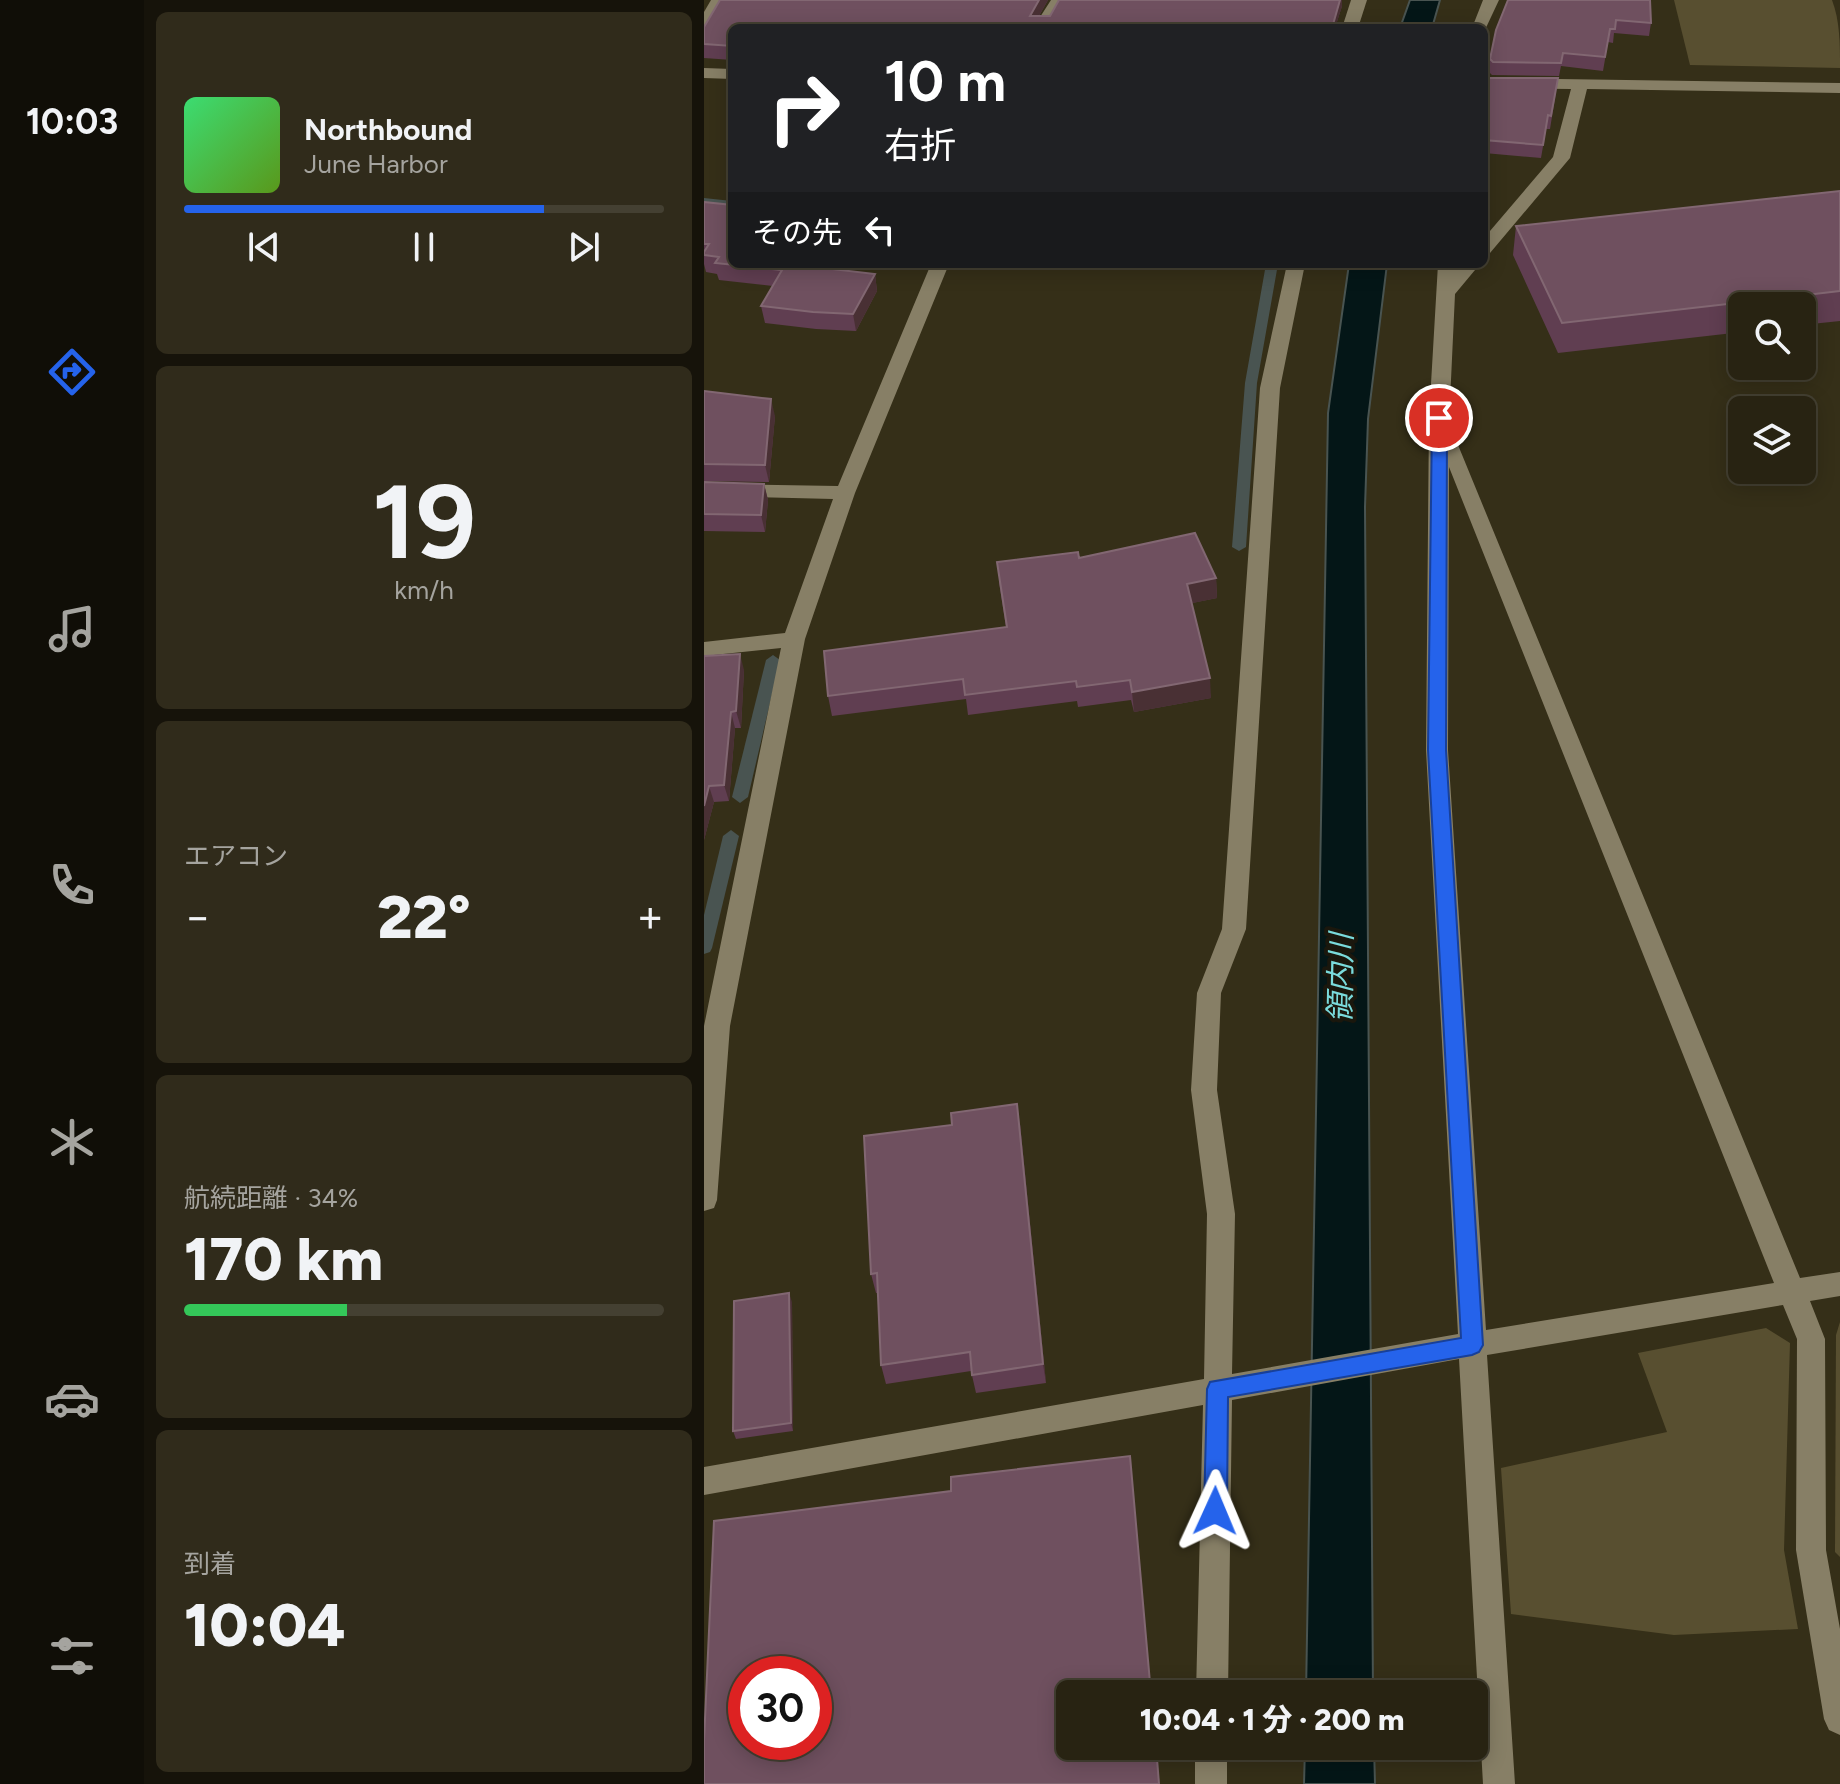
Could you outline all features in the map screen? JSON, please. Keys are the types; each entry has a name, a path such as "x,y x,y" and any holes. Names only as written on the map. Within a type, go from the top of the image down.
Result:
{"street":[{"path":"704,25 719,0"},
{"path":"1044,24 1059,0"},
{"path":"1351,24 1359,0"},
{"path":"1482,24 1491,0"},
{"path":"704,73 728,74"},
{"path":"1488,83 1840,88"},
{"path":"1488,244 1561,158 1580,84"},
{"path":"704,1200 717,1026 794,639 845,493 938,268"},
{"path":"1213,1680 1224,1388 1221,1214 1204,1090 1209,993 1234,929 1270,388 1295,268"},
{"path":"1447,268 1439,418 1437,750 1459,1347 1499,1784"},
{"path":"1445,294 1468,268"},
{"path":"1439,418 1811,1339 1811,1550 1840,1719"},
{"path":"704,490 845,493"},
{"path":"704,649 794,639"},
{"path":"704,1481 1459,1347 1840,1284"},
{"path":"1211,1760 1211,1784"}],"shaded area":[{"path":"1674,0 1832,0 1840,41 1840,68 1690,65"},
{"path":"1840,1322 1840,1557 1835,1552 1836,1335"},
{"path":"1766,1328 1790,1343 1784,1550 1798,1629 1674,1635 1511,1614 1501,1468 1667,1432 1638,1353"}],"water":[{"path":"1410,0 1440,0 1433,24 1401,24"},
{"name":"領内川","path":"1348,268 1387,268 1368,419 1365,507 1373,1680 1306,1680 1328,413"},
{"path":"1305,1760 1374,1760 1375,1784 1304,1784"}],"building":[{"path":"720,0 1039,0 1030,16 1050,16 1059,0 1340,0 1333,24 728,24 728,46 704,44 704,27"},
{"path":"1508,0 1650,0 1651,23 1616,20 1615,29 1610,29 1605,57 1563,53 1561,63 1493,62 1490,59 1496,30"},
{"path":"1489,78 1558,78 1543,145 1488,140"},
{"path":"1840,191 1840,291 1816,294 1728,292 1728,304 1562,323 1516,226"},
{"path":"704,202 728,205 728,264 715,263 719,257 704,255 709,244 704,244"},
{"path":"763,268 823,268 875,274 853,314 761,306 782,270"},
{"path":"704,391 771,399 765,465 704,464"},
{"path":"704,482 764,484 761,515 704,514"},
{"path":"1195,533 1216,578 1187,584 1210,678 1132,692 1130,680 1077,687 1076,681 965,695 963,679 828,696 824,651 1007,627 997,562 1078,552 1079,558"},
{"path":"740,654 736,711 731,712 724,785 709,786 704,806 704,656"},
{"path":"1017,1104 1043,1364 972,1375 970,1352 881,1365 877,1273 871,1274 864,1136 952,1125 951,1113"},
{"path":"789,1293 791,1423 733,1431 734,1301"},
{"path":"1130,1456 1150,1680 1056,1680 1056,1760 1157,1760 1159,1784 704,1784 714,1521 951,1491 951,1477"}],"waterway":[{"path":"704,201 728,204"},
{"path":"1239,547 1251,383 1271,268"},
{"path":"740,797 773,660"},
{"path":"704,948 731,836"}],"route":[{"path":"1215,1511 1217,1389 1472,1345 1437,750 1439,418"}]}
